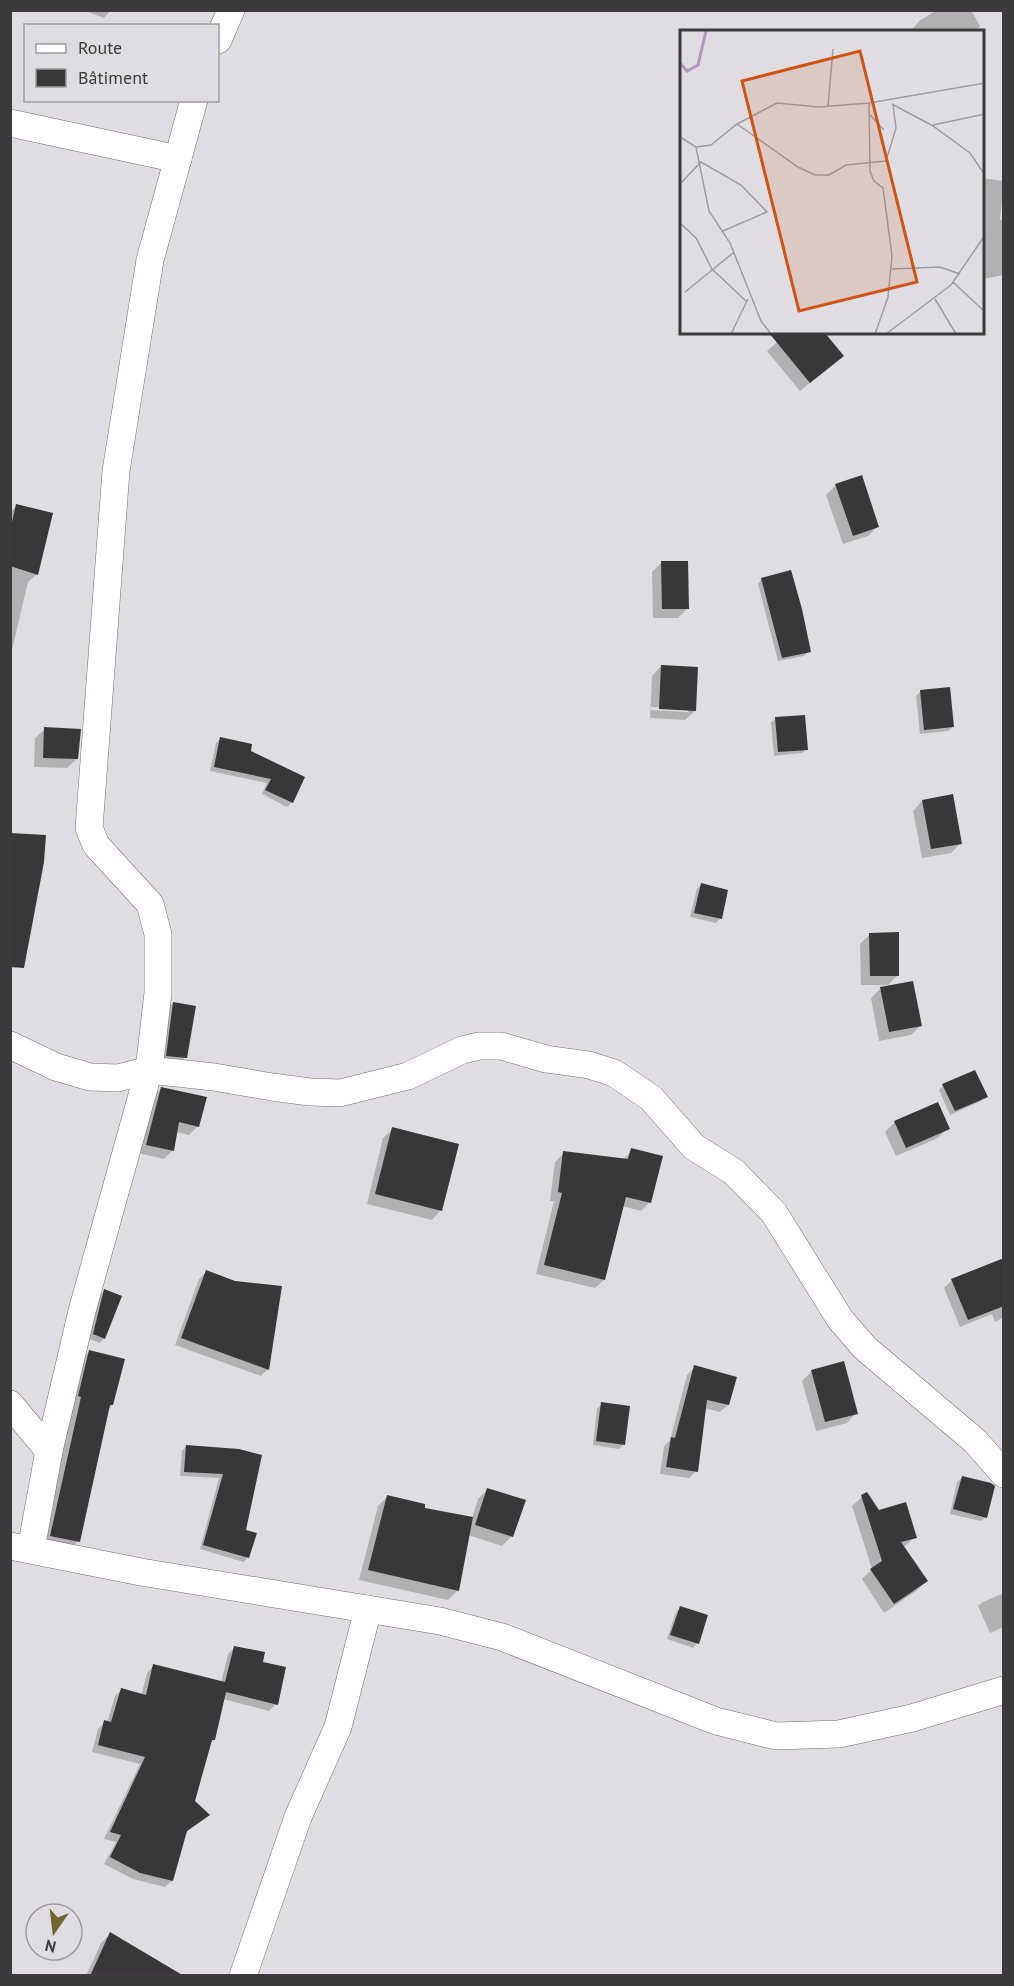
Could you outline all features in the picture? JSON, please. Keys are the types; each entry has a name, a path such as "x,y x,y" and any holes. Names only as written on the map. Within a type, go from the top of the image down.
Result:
{"street":[{"path":"219,38 231,10"},
{"path":"193,102 150,260 116,471 89,828 96,845 150,904 158,934 158,993 149,1070 82,1311 49,1451 21,1548 141,1572 440,1621 502,1637 716,1722 776,1736 839,1734 912,1718 1004,1690"},
{"path":"10,123 178,159"},
{"path":"10,1045 15,1045 56,1067 90,1077 118,1078 149,1070 291,1089 340,1093 408,1076 462,1050 479,1046 501,1046 546,1059 589,1065 614,1073 651,1098 694,1147 734,1172 774,1212 840,1319 866,1348 975,1441 1004,1473"},
{"path":"10,1404 49,1451"},
{"path":"243,1976 298,1817 338,1726 368,1609"}],"building":[{"path":"770,334 826,334 844,356 810,383"},
{"path":"862,475 879,527 853,536 835,484"},
{"path":"16,504 53,513 38,575 10,566 10,531"},
{"path":"661,561 688,561 689,609 662,609"},
{"path":"791,570 811,652 782,658 761,578"},
{"path":"661,665 698,667 696,711 659,709"},
{"path":"950,687 954,727 924,730 920,690"},
{"path":"805,715 808,750 778,752 775,717"},
{"path":"44,727 81,729 78,759 43,758"},
{"path":"220,737 252,744 251,751 305,777 293,803 265,790 271,779 214,767"},
{"path":"953,794 962,844 931,849 922,800"},
{"path":"10,833 46,835 44,862 24,968 10,967"},
{"path":"701,883 728,890 722,919 694,913"},
{"path":"899,932 899,976 870,976 869,933"},
{"path":"913,981 922,1026 889,1032 880,987"},
{"path":"173,1002 196,1006 187,1058 166,1056"},
{"path":"975,1070 988,1097 955,1111 942,1084"},
{"path":"161,1087 207,1097 199,1127 179,1122 174,1151 146,1145"},
{"path":"938,1102 950,1129 906,1148 894,1121"},
{"path":"392,1127 459,1144 442,1211 375,1194"},
{"path":"631,1148 663,1156 651,1203 626,1197 605,1280 544,1265 562,1193 558,1192 563,1151 628,1159"},
{"path":"1004,1258 1004,1306 968,1320 951,1279"},
{"path":"206,1270 235,1281 282,1286 269,1370 181,1338"},
{"path":"104,1289 122,1296 105,1339 93,1334"},
{"path":"89,1350 125,1359 113,1405 110,1405 80,1542 50,1536 81,1397 78,1396"},
{"path":"844,1361 858,1414 825,1422 811,1370"},
{"path":"694,1365 737,1377 729,1405 707,1400 698,1472 666,1467 671,1437 675,1438"},
{"path":"601,1402 630,1406 625,1445 596,1441"},
{"path":"186,1445 239,1449 262,1455 246,1530 257,1533 249,1558 203,1545 223,1474 184,1472"},
{"path":"962,1476 995,1486 987,1518 953,1509"},
{"path":"487,1488 526,1500 513,1537 475,1525"},
{"path":"867,1492 879,1510 906,1502 917,1538 901,1542 928,1581 894,1604 870,1569 882,1561 861,1495"},
{"path":"387,1495 425,1504 425,1508 473,1517 459,1591 368,1570"},
{"path":"680,1606 708,1615 699,1644 670,1635"},
{"path":"234,1646 265,1652 263,1662 286,1667 278,1705 226,1692 215,1740 212,1740 195,1801 210,1815 187,1831 173,1881 140,1873 110,1857 121,1835 110,1832 145,1757 98,1745 104,1720 111,1722 121,1688 146,1695 153,1664 225,1682"},
{"path":"110,1932 184,1976 90,1976"}]}
